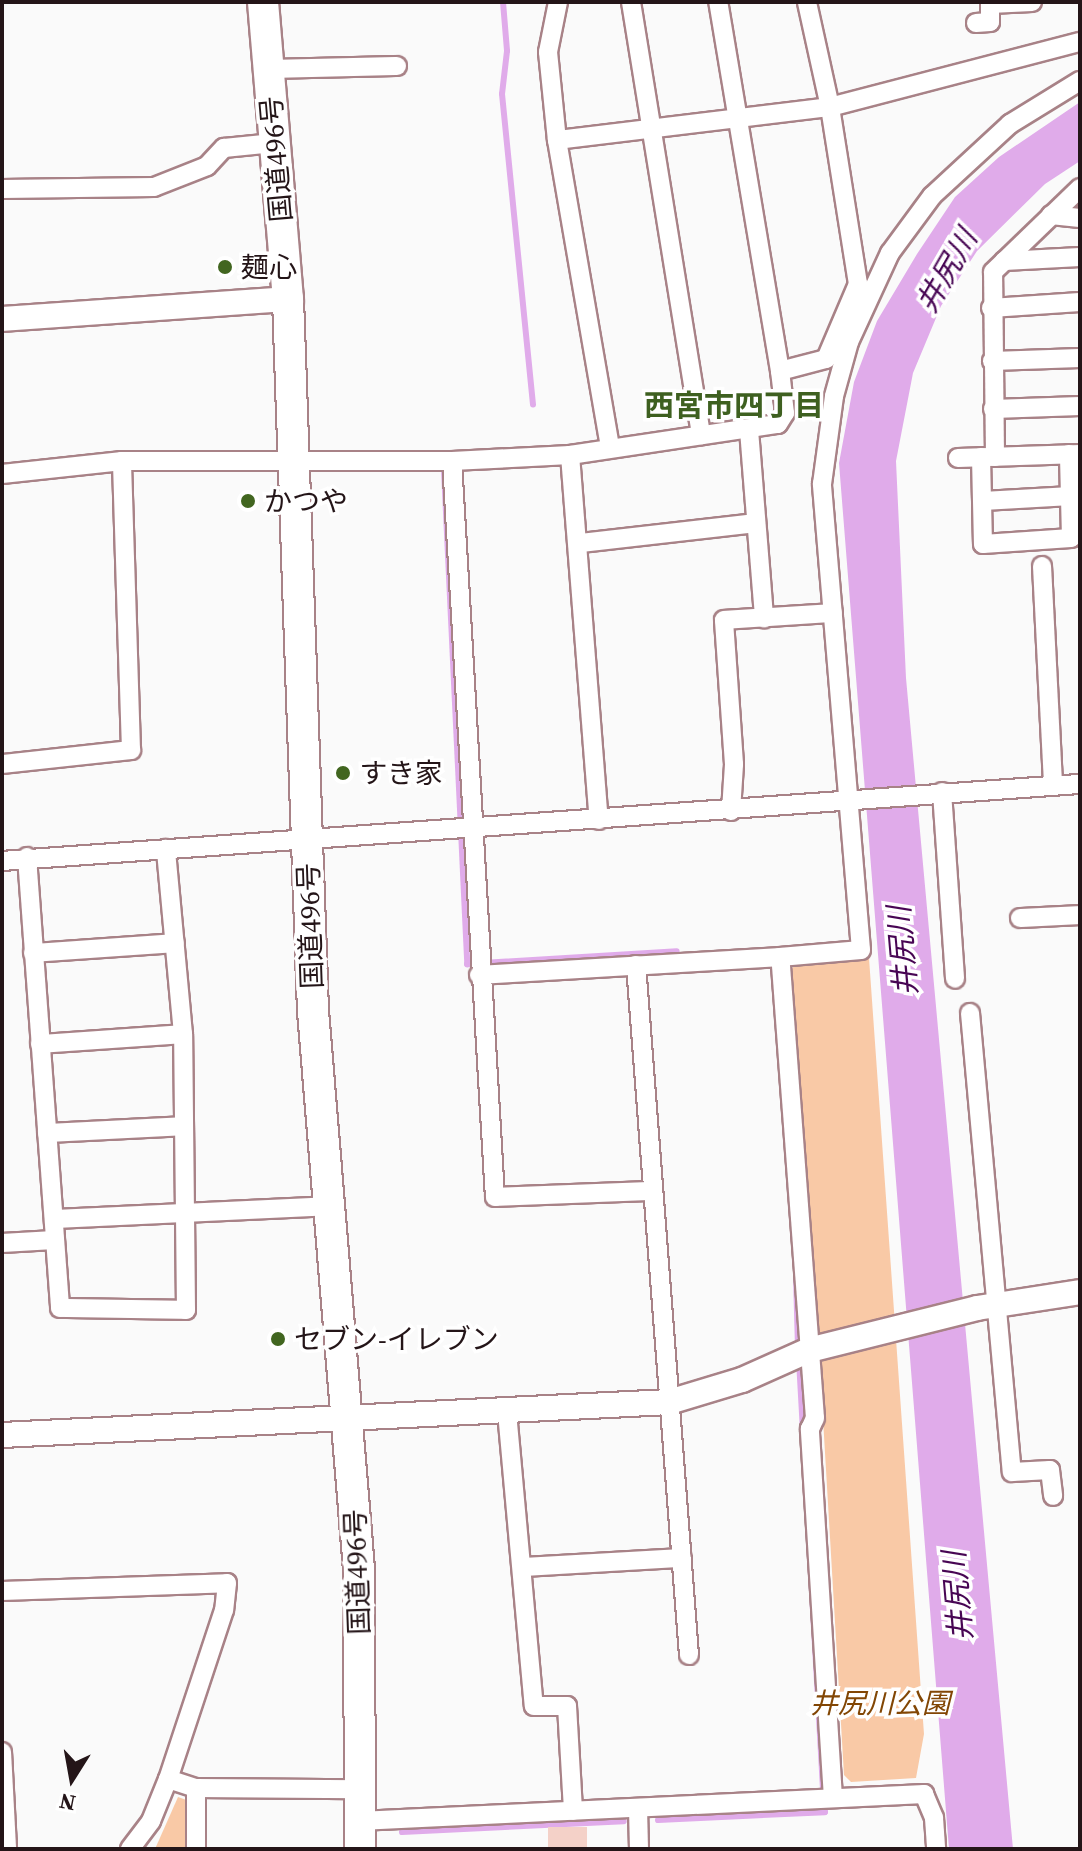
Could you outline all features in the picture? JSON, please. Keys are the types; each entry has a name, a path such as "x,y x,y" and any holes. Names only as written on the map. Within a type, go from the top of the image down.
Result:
{"highway":[{"name":"国道496号","path":"263,2 288,299 306,838 328,1206 350,1420 359,1569 360,1835"}],"street":[{"path":"558,2 548,52 557,140 610,448"},
{"path":"631,2 701,435"},
{"path":"2,474 122,461 452,461 570,455 778,424 785,413 780,371 718,2"},
{"path":"780,371 826,359 858,284 830,107 807,2"},
{"path":"976,23 990,22 990,3 1032,2"},
{"path":"557,140 652,126 830,107 1080,42"},
{"path":"268,69 397,66"},
{"path":"479,975 861,950 822,484 834,396 849,342 890,253 932,196 1010,124 1080,81"},
{"path":"2,189 154,187 207,166 224,148 274,143"},
{"path":"958,458 988,457 1075,454 1071,538 983,544 983,501 988,457 993,409 993,272 1080,188"},
{"path":"1051,215 1080,218"},
{"path":"1004,261 1080,257"},
{"path":"2,319 288,299"},
{"path":"991,308 1080,302"},
{"path":"992,361 1080,358"},
{"path":"993,409 1080,406"},
{"path":"749,430 764,618"},
{"path":"570,455 581,543 599,820"},
{"path":"2,764 131,750 122,461"},
{"path":"452,461 470,826 495,1197 653,1191"},
{"path":"983,501 1071,496"},
{"path":"581,543 756,523"},
{"path":"1042,566 1053,786"},
{"path":"731,811 734,764 724,620 833,613"},
{"path":"2,861 470,826 731,811 850,798 1080,784"},
{"path":"938,792 955,979"},
{"path":"27,857 60,1308 186,1310 183,1034 166,849"},
{"path":"1020,918 1080,915"},
{"path":"33,953 175,943"},
{"path":"780,957 809,1350 833,1798"},
{"path":"636,965 689,1655"},
{"path":"970,1013 988,1307 1012,1472 1050,1470 1053,1496"},
{"path":"40,1044 183,1034"},
{"path":"47,1133 183,1126"},
{"path":"55,1219 328,1206"},
{"path":"2,1243 54,1240"},
{"path":"2,1435 669,1402 742,1380 809,1350 891,1328 988,1307 1080,1292"},
{"path":"507,1412 524,1567 534,1706 567,1706 573,1811"},
{"path":"524,1567 682,1558"},
{"path":"2,1591 227,1583 224,1610 168,1779 151,1821 130,1849"},
{"path":"2,1752 7,1849"},
{"path":"168,1779 196,1788 359,1789"},
{"path":"196,1788 196,1849"},
{"path":"360,1835 573,1811 924,1794 934,1818 936,1849"},
{"path":"638,1808 639,1849"}],"green space":[{"name":"井尻川公園","path":"869,958 924,1734 916,1778 851,1782 844,1775 817,1317 789,972 796,964"},
{"path":"178,1797 192,1802 192,1849 155,1849"}],"water":[{"name":"井尻川","path":"1080,102 1080,161 1045,184 977,251 941,306 913,373 896,461 906,678 1013,1849 949,1849 839,463 854,382 877,321 955,197 999,157"}],"building":[{"path":"548,1827 587,1827 587,1849 548,1849"}],"waterway":[{"path":"503,2 507,51 502,94 533,404"},
{"path":"444,470 467,964 677,951"},
{"path":"796,1276 798,1349"},
{"path":"799,1360 823,1788"},
{"path":"658,1820 825,1812 824,1799"},
{"path":"402,1832 624,1821"}],"place":[{"name":"麺心","path":"225,267"},
{"name":"かつや","path":"248,501"},
{"name":"すき家","path":"343,773"},
{"name":"セブン-イレブン","path":"278,1339"}],"district":[{"name":"西宮市四丁目","path":"734,406"}]}
